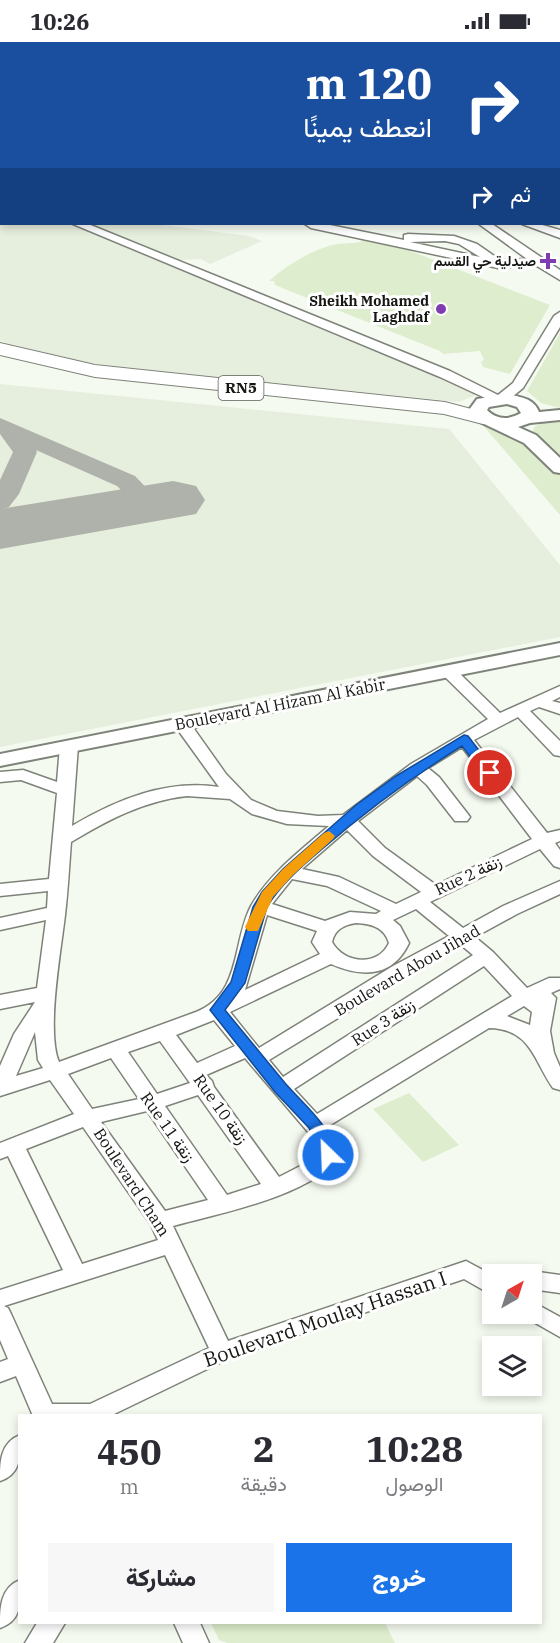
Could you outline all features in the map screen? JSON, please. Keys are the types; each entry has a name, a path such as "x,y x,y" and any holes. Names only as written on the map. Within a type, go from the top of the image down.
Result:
{"highway":[{"name":"RN5","path":"0,344 43,356 104,368 450,404 489,405"},
{"name":"RN5","path":"0,349 95,371 445,408 489,405"}],"main road":[{"name":"RN5","path":"489,405 511,423 524,407"},
{"name":"RN5","path":"489,405 524,407 560,415"},
{"path":"489,405 560,468"},
{"path":"524,407 530,439"},
{"name":"Boulevard Al Hizam Al Kabir","path":"0,760 448,671 557,653"}],"street":[{"path":"81,225 489,405"},
{"path":"408,225 408,242"},
{"path":"486,225 560,276"},
{"path":"333,226 498,264 543,265 560,262"},
{"path":"532,226 560,234"},
{"path":"532,226 560,245"},
{"path":"524,407 560,316"},
{"path":"448,671 498,720"},
{"path":"217,1010 238,983 260,907 267,895 288,872 347,820 417,768 498,720 560,691"},
{"path":"538,701 560,710"},
{"path":"519,710 560,751"},
{"path":"181,723 235,795"},
{"path":"464,739 551,838 560,862"},
{"name":"Boulevard Cham","path":"69,746 59,884 46,996 45,1044 48,1060 160,1221 222,1352"},
{"path":"417,768 433,781 461,817"},
{"path":"0,777 23,775 66,791"},
{"path":"62,839 133,800 188,789 235,795 267,813 296,820 315,823 347,820"},
{"path":"347,820 379,852 434,892"},
{"name":"Rue 2 زنقة","path":"386,915 551,838"},
{"path":"288,872 332,881 386,915"},
{"path":"0,890 59,884"},
{"name":"Boulevard Abou Jihad","path":"7,1149 89,1117 151,1103 252,1053 393,966 462,938 510,910 560,887"},
{"path":"416,900 486,956 524,997 541,1009"},
{"path":"260,907 328,928"},
{"path":"0,924 56,912"},
{"path":"386,915 387,924 398,936 393,966 362,966 339,962 330,956 322,942 328,928 345,919 386,915"},
{"path":"0,1089 164,1032 318,964 330,956"},
{"name":"Rue 3 زنقة","path":"281,1088 486,956"},
{"path":"315,1125 524,997 558,981"},
{"path":"558,981 541,1009 539,1029 541,1046 547,1062 560,1083"},
{"path":"0,1002 46,996"},
{"path":"0,1089 24,1034 46,996"},
{"path":"160,1221 275,1188 315,1169 328,1155 327,1146 315,1125 281,1088 217,1010"},
{"path":"485,1021 517,1024 528,1031 541,1046"},
{"name":"Rue 10 زنقة","path":"164,1032 200,1079 275,1188"},
{"name":"Rue 11 زنقة","path":"116,1050 221,1203"},
{"path":"7,1149 76,1274"},
{"path":"0,1299 172,1244"},
{"path":"466,1270 482,1272"},
{"name":"Boulevard Moulay Hassan I","path":"94,1414 222,1352 466,1270 482,1280"},
{"path":"542,1282 560,1284"},
{"path":"542,1315 559,1322"},
{"path":"3,1328 10,1368 42,1414"},
{"path":"0,1471 18,1448"},
{"path":"0,1617 18,1594"},
{"path":"38,1643 51,1624"},
{"path":"187,1624 195,1643"}],"shaded area":[{"path":"0,225 77,225 473,388 476,392 474,396 459,402 113,366 82,362 0,341"},
{"path":"92,225 163,225 249,236 262,241 210,264 201,259 179,260"},
{"path":"0,384 449,429 560,565 560,637 0,747"}],"green space":[{"name":"Sheikh Mohamed Laghdaf","path":"365,240 408,250 550,305 510,374 483,367 481,362 484,360 480,351 443,354 275,285 274,281 269,281 291,264 315,251 332,245"},
{"path":"560,333 560,408 541,403 527,391"},
{"path":"475,416 521,437 560,471 560,515"},
{"path":"549,419 560,419 560,461 533,432 534,427"},
{"path":"409,1093 459,1145 423,1162 373,1109"},
{"path":"211,1624 386,1624 395,1643 227,1643 219,1640"}],"taxiway":[{"path":"0,425 10,430"},
{"path":"0,502 25,452 10,430"},
{"path":"10,430 126,481 149,504"}],"runway":[{"path":"0,529 173,500"}],"slow traffic":[{"path":"253,927 267,895 288,872 329,836"}],"place":[{"name":"صيدلية حي القسم","path":"548,261"},
{"name":"Sheikh Mohamed Laghdaf","path":"441,309"}],"route":[{"path":"328,1155 327,1146 315,1125 281,1088 217,1010 238,983 251,931 260,907 267,895 288,872 361,808 401,778 464,739 490,773"}]}
